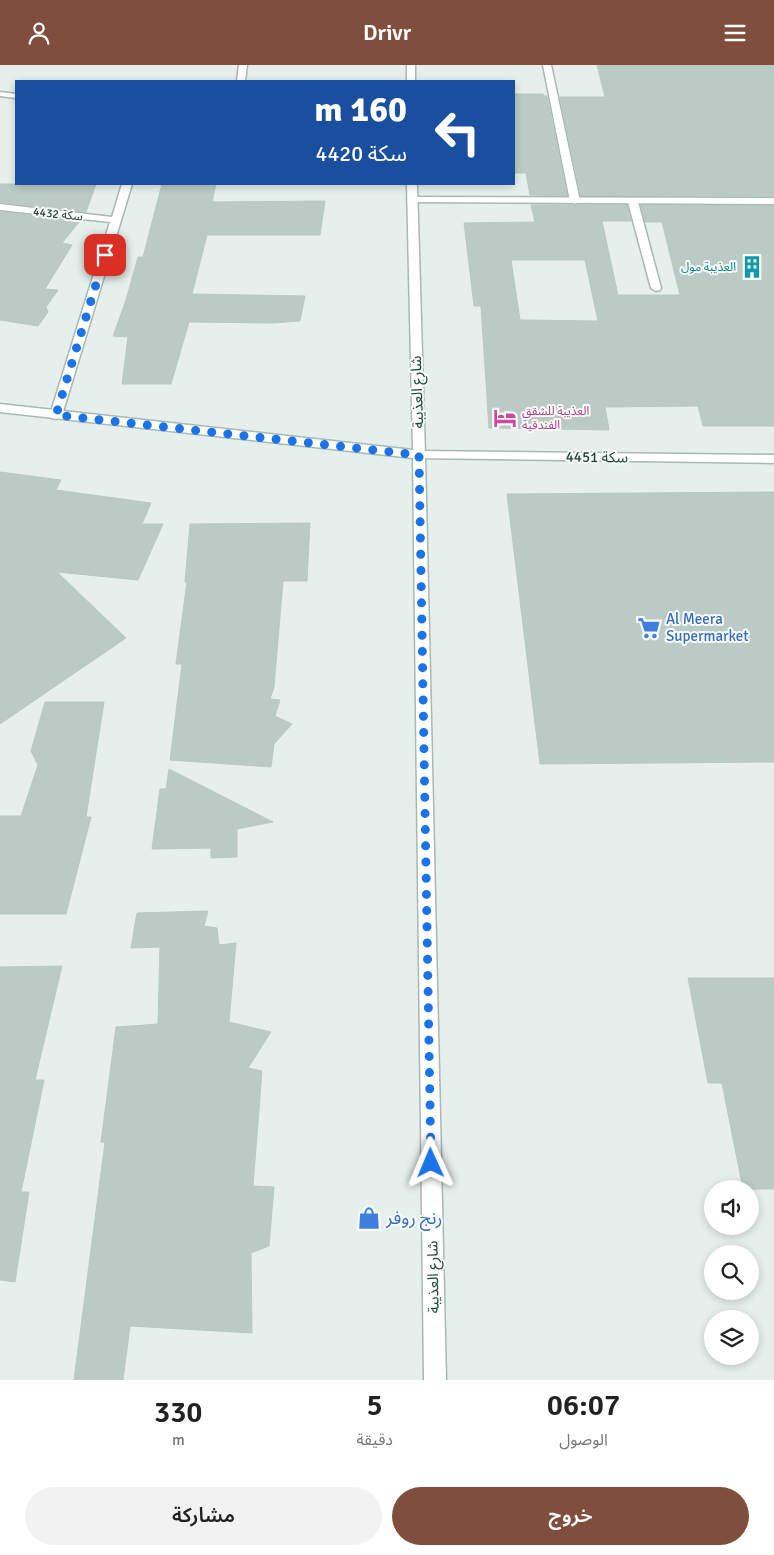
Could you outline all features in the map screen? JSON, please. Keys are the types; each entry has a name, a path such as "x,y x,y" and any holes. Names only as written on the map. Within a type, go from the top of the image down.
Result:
{"street":[{"path":"241,80 244,65"},
{"path":"411,65 411,80"},
{"path":"547,65 575,201"},
{"path":"0,94 15,96"},
{"path":"56,415 127,185"},
{"name":"شارع العذيبة","path":"412,185 419,455 435,1380"},
{"path":"412,200 774,201"},
{"path":"633,202 656,288"},
{"name":"سكة 4432","path":"0,207 116,220"},
{"name":"سكة 4451","path":"0,408 419,455 774,459"}],"building":[{"path":"597,65 774,65 774,196 581,196 560,97 605,97"},
{"path":"515,94 543,94 547,96 567,196 530,195 526,173 515,173"},
{"path":"0,184 96,185 86,212 0,202"},
{"path":"162,185 216,185 212,202 325,201 320,235 207,235 192,294 305,296 300,321 273,323 189,322 171,384 122,384 128,337 113,336 126,300 138,257 143,257"},
{"path":"531,205 627,205 631,221 602,221 618,295 680,295 662,222 645,222 641,205 774,206 774,426 703,426 698,406 605,407 609,430 489,428 481,306 474,306 464,223 535,222","holes":["511,260 585,260 598,321 520,320"]},
{"path":"0,212 80,221 62,243 72,245 45,289 58,290 46,307 48,312 38,326 0,320"},
{"path":"0,472 61,480 56,490 151,503 142,524 163,524 138,580 57,572 126,638 0,724"},
{"name":"Al Meera Supermarket","path":"774,492 774,762 540,764 507,494"},
{"path":"310,523 307,581 283,581 274,687 270,699 280,700 275,716 292,724 274,744 271,767 170,760 182,664 176,664 187,582 185,582 190,524"},
{"path":"45,702 104,702 86,817 91,817 66,914 0,914 0,816 21,816 38,765 31,751"},
{"path":"169,769 273,822 237,829 237,857 211,858 211,848 152,849 160,789 166,789"},
{"path":"208,911 204,926 217,928 219,945 236,943 229,1022 271,1032 248,1068 262,1071 253,1186 274,1187 269,1246 251,1253 252,1333 130,1326 123,1380 74,1380 105,1142 101,1142 116,1027 158,1024 160,947 131,948 137,913"},
{"path":"62,966 35,1080 44,1080 21,1192 29,1192 15,1282 0,1280 0,967"},
{"path":"688,978 774,978 774,1189 759,1189 759,1180 741,1180 722,1083 708,1083"}],"place":[{"name":"العذيبة مول","path":"752,267"},
{"name":"العذيبة للشقق الفندقية","path":"505,418"},
{"name":"Al Meera Supermarket","path":"649,628"},
{"name":"رنج روفر","path":"369,1218"}],"route":[{"path":"105,255 56,415 419,455 431,1163"}]}
